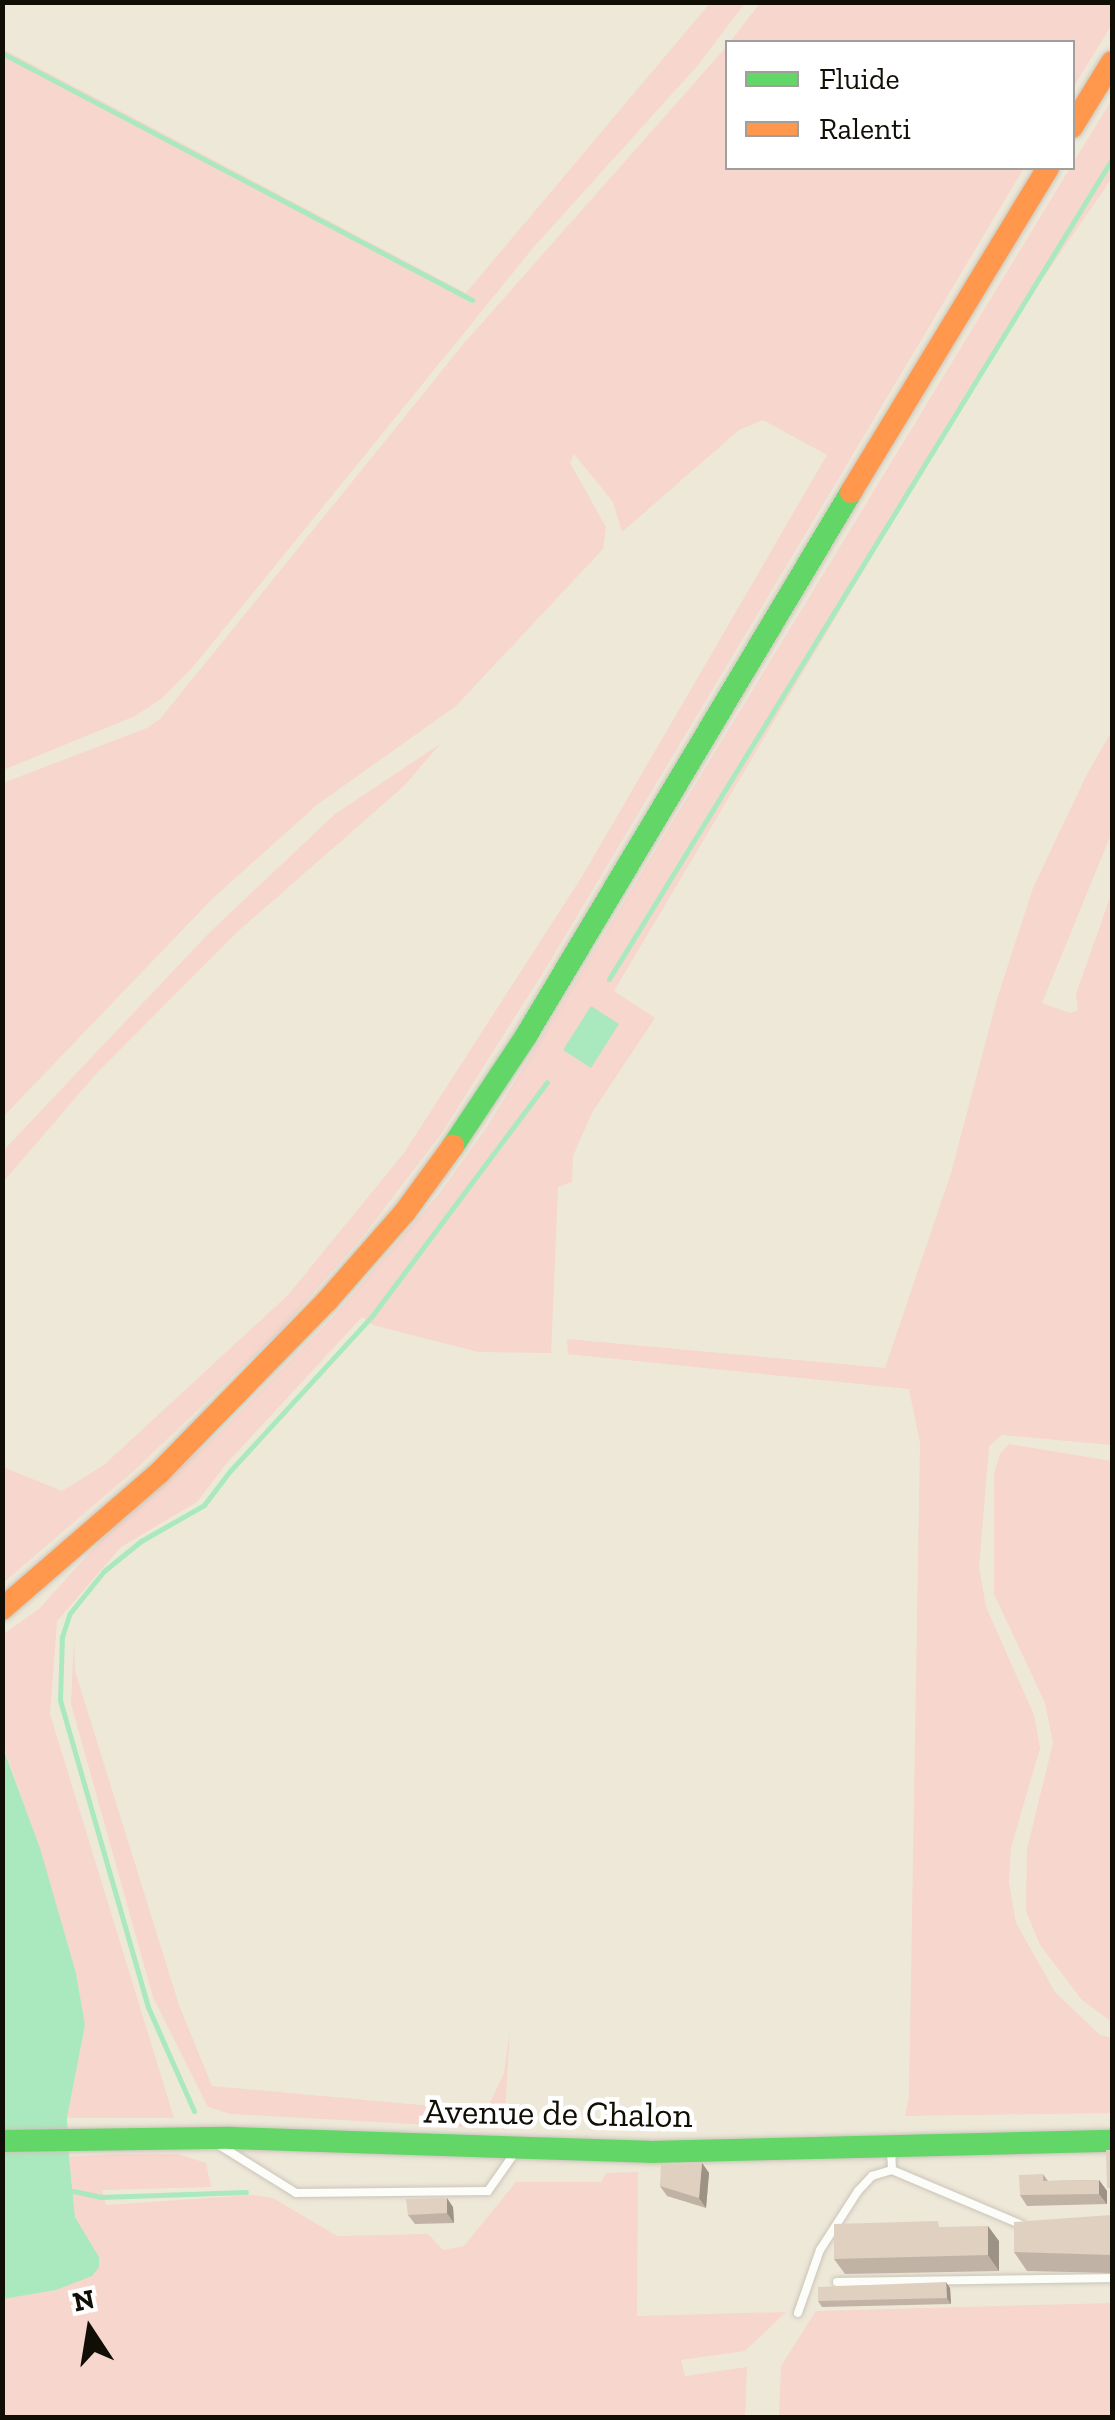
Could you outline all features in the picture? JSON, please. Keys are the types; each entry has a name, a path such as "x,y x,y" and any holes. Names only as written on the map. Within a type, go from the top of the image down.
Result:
{"main road":[{"path":"1075,122 1112,62"},
{"path":"2,1609 159,1473 314,1314 405,1212 526,1036 685,764 1047,170"},
{"name":"Avenue de Chalon","path":"2,2141 207,2138 517,2150 1112,2141"}],"lane":[{"path":"207,2138 296,2194 488,2190 517,2150"},
{"path":"891,2146 892,2170"},
{"path":"798,2313 820,2250 872,2176 892,2170 1024,2226 1042,2226"},
{"path":"836,2282 1112,2278"}],"shaded area":[{"path":"710,3 745,3 698,65 533,248 192,668 161,699 135,716 3,770 3,49 466,293"},
{"path":"760,3 1112,3 1112,24 1075,85 1075,40 732,40"},
{"path":"725,48 725,170 1023,170 546,968 441,1134 364,1235 280,1331 136,1469 3,1583 3,1467 62,1491 104,1465 288,1295 404,1153 583,875 827,455 763,420 739,430 622,532 613,502 574,454 570,463 606,527 603,549 456,706 318,804 212,899 3,1117 3,783 147,728 160,719 466,341"},
{"path":"1112,99 1112,178 999,342 614,991 655,1018 593,1111 573,1156 572,1182 558,1187 551,1353 478,1352 373,1325 362,1317 226,1464 197,1502 121,1547 57,1621 50,1714 174,2118 67,2118 85,2025 76,1973 40,1849 3,1745 2,1635 39,1609 103,1538 217,1435 335,1315 439,1194 487,1127 1069,170 1075,170 1075,160"},
{"path":"1112,731 1112,832 1042,1003 1070,1013 1078,1010 1076,994 1112,892 1112,1445 1002,1435 989,1446 979,1567 986,1607 1034,1715 1040,1748 1011,1848 1009,1882 1016,1923 1055,1992 1100,2035 1112,2038 1112,2113 905,2116 909,2096 920,1443 909,1389 568,1354 567,1339 885,1368 951,1173 997,999 1033,888 1087,774"},
{"path":"440,744 404,786 236,933 96,1074 3,1182 3,1151 209,933 335,814"},
{"path":"591,1006 619,1024 591,1068 563,1050"},
{"path":"1009,1444 1112,1461 1112,2022 1082,2000 1040,1945 1026,1911 1027,1849 1053,1743 1045,1703 994,1594 994,1474 1000,1454"},
{"path":"74,1638 75,1671 179,2005 212,2086 486,2111 504,2073 510,2030 504,2129 231,2114 208,2107 153,1997 71,1704"},
{"path":"2,1745 40,1848 76,1973 85,2025 67,2118 69,2157 75,2217 99,2257 99,2267 92,2276 56,2290 3,2299"},
{"path":"178,2154 206,2163 211,2187 102,2190 106,2205 253,2195 273,2198 337,2236 428,2234 443,2250 464,2246 516,2182 601,2182 606,2173 638,2172 637,2316 786,2312 745,2351 681,2360 685,2376 747,2367 745,2417 3,2418 3,2299 56,2290 99,2257 75,2217 69,2157"},
{"path":"1112,2303 1112,2417 779,2417 781,2366 816,2311"}],"building":[{"path":"1106,2150 1112,2150 1112,2188 1107,2188"},
{"path":"702,2163 699,2198 660,2186 661,2164"},
{"path":"1043,2174 1043,2181 1099,2180 1099,2194 1020,2195 1019,2175"},
{"path":"447,2198 447,2213 408,2215 406,2199"},
{"path":"1111,2215 1112,2255 1014,2252 1014,2222"},
{"path":"938,2221 939,2227 988,2226 988,2255 834,2259 834,2224"},
{"path":"946,2282 947,2298 818,2301 818,2287"}],"waterway":[{"path":"2,53 472,300"},
{"path":"609,979 1112,159"},
{"path":"194,2111 148,2007 60,1700 62,1637 70,1613 104,1571 141,1541 204,1505 230,1471 372,1316 547,1082"},
{"path":"73,2191 101,2197 246,2192"}],"traffic: fast":[{"path":"453,1146 526,1036 851,492"},
{"path":"2,2141 231,2138 649,2152 1112,2141"}],"traffic: slow":[{"path":"1075,122 1112,62"},
{"path":"851,492 1047,170"},
{"path":"2,1609 159,1473 327,1301 405,1212 453,1146"}]}
